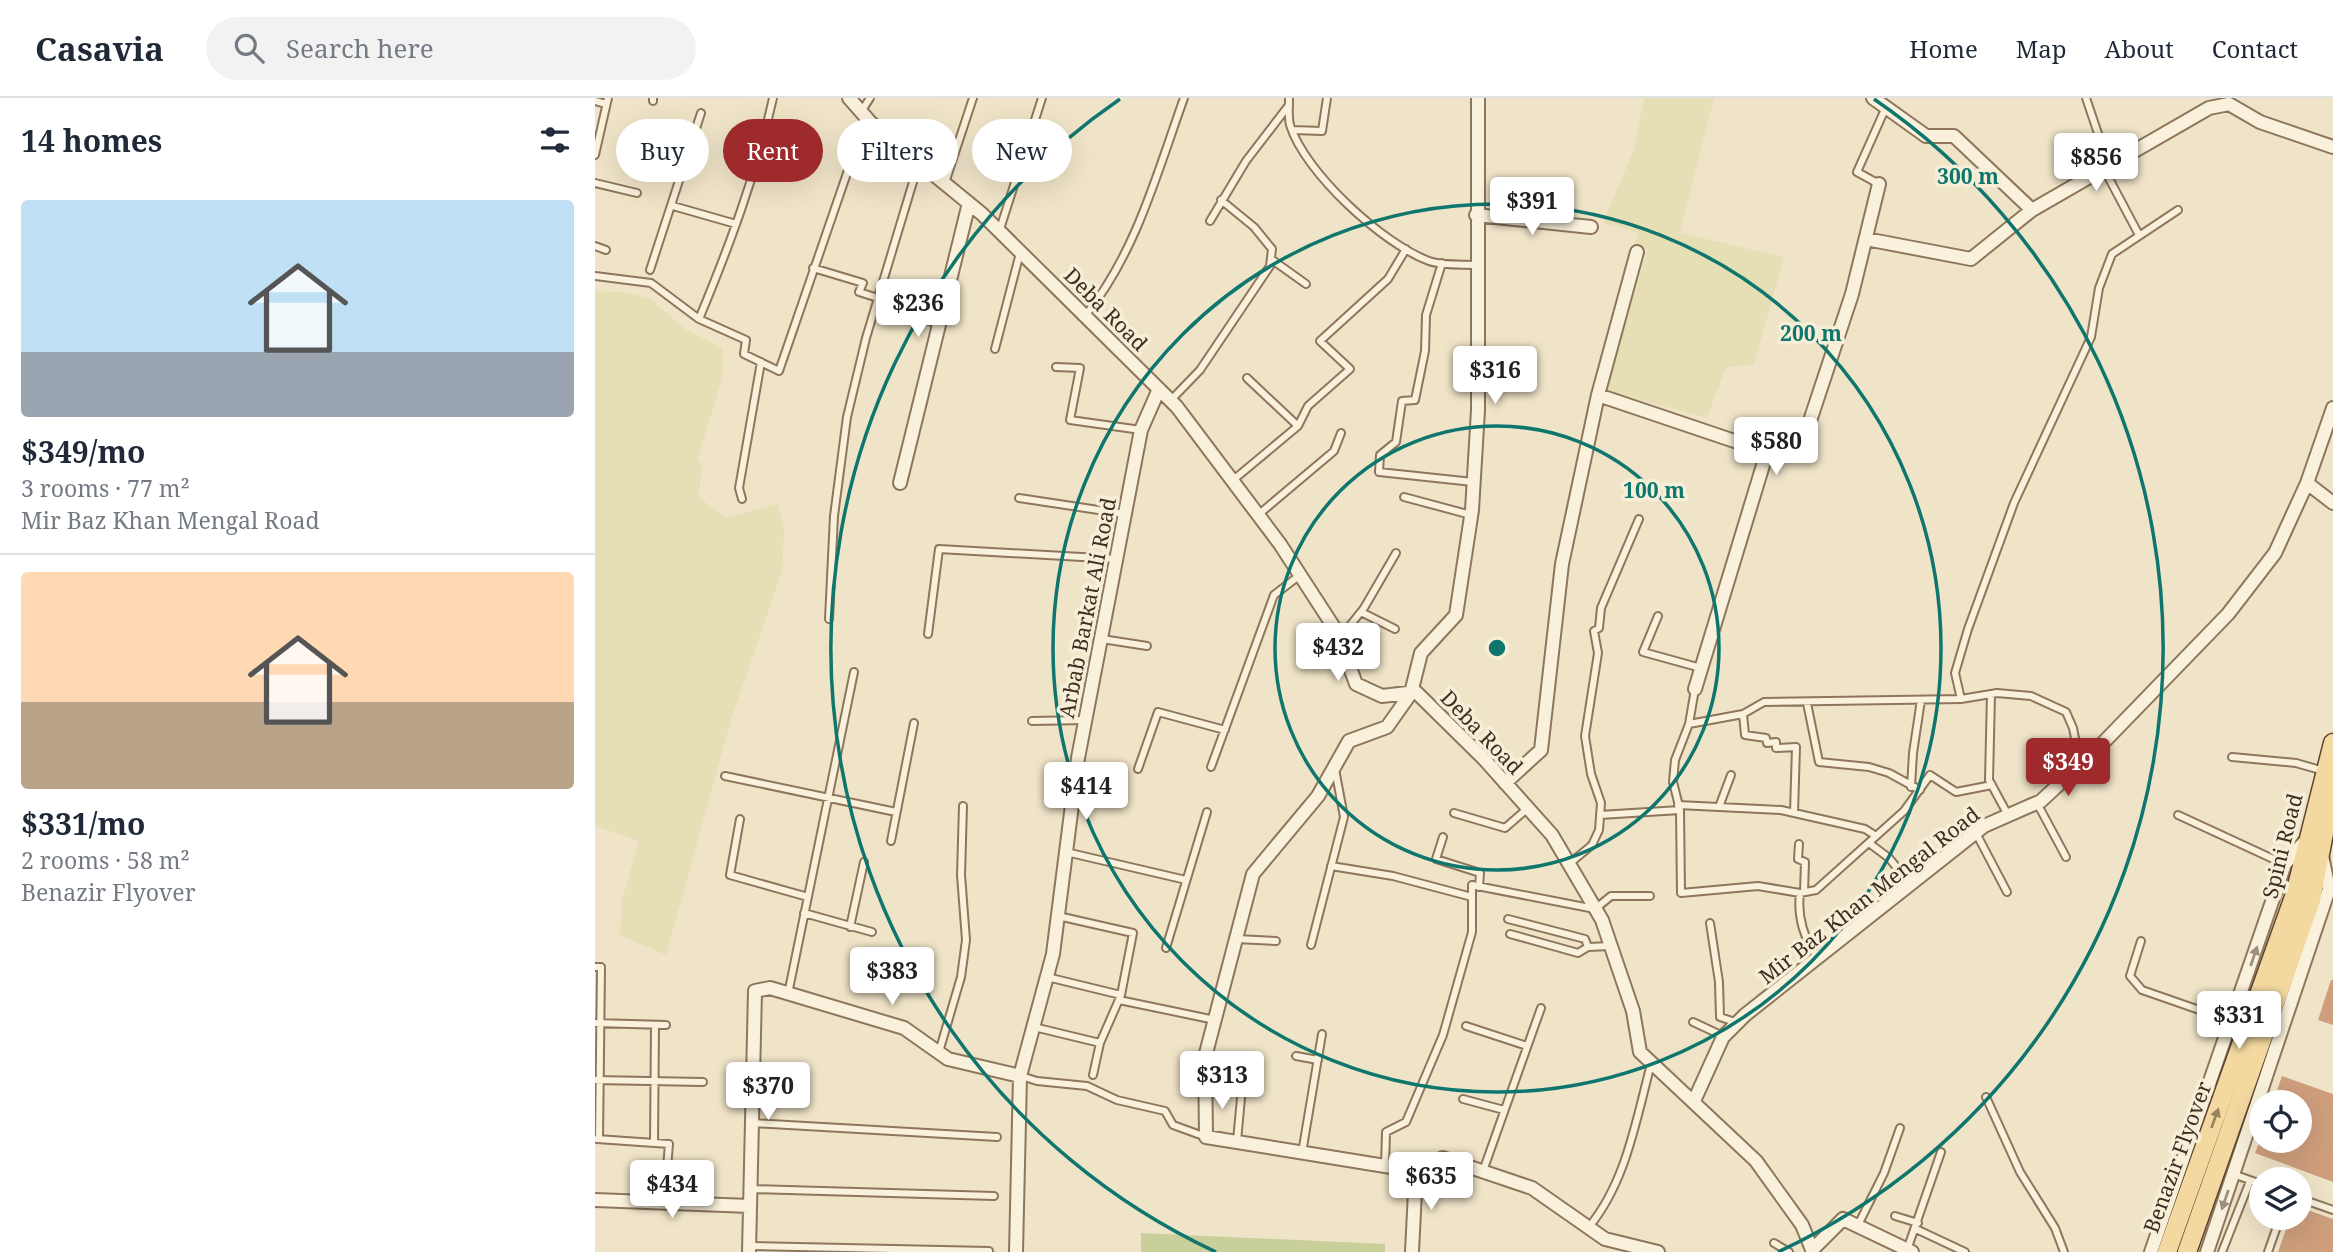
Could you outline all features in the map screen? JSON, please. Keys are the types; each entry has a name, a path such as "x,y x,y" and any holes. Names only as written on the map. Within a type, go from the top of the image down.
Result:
{"main road":[{"name":"Spini Road","path":"2272,959 2295,894 2333,743"},
{"name":"Spini Road","path":"2290,963 2311,900 2322,855 2333,787"},
{"name":"Benazir Flyover","path":"2167,1252 2272,959"},
{"name":"Benazir Flyover","path":"2187,1252 2290,963"}],"street":[{"name":"Deba Road","path":"849,98 869,119"},
{"path":"1478,98 1478,410 1471,515 1455,615 1421,653 1411,693 1387,727 1349,741 1318,796 1253,874 1205,1056 1206,1137 1416,1171 1443,1158 1532,1188 1605,1238 1658,1252"},
{"path":"1873,98 1926,136 1954,136 2032,210"},
{"path":"1865,239 1971,259 2032,210 2209,108 2229,101 2260,122 2333,147"},
{"name":"Deba Road","path":"945,183 999,230 1171,400 1300,575 1340,638 1356,684 1382,696 1416,692 1506,783 1552,835 1595,909 1611,946 1633,1011 1640,1052 1756,1161 1802,1225 1813,1251"},
{"path":"1804,439 1852,294 1879,184"},
{"path":"900,483 968,202"},
{"path":"1476,215 1591,227"},
{"path":"1506,783 1541,750 1562,564 1598,395 1637,252"},
{"name":"Arbab Barkat Ali Road","path":"1016,1252 1020,1076 1047,977 1085,720 1140,430 1159,389"},
{"path":"1598,395 1767,452 1695,689"},
{"name":"Mir Baz Khan Mengal Road","path":"1694,1101 1723,1037 1738,1023 1973,835 2008,815 2037,803 2080,765 2228,614 2275,553 2307,483 2333,408"},
{"path":"2307,483 2333,503"},
{"path":"2151,1252 2285,864 2307,839"},
{"path":"2207,1252 2329,889 2322,855"},
{"path":"749,1249 755,991 770,988 904,1028 948,1059 1020,1076"},
{"path":"1412,1252 1416,1171"},
{"path":"595,1200 750,1206"},
{"path":"1813,1251 1843,1219 1910,1251"}],"lane":[{"path":"699,319 762,147 773,98"},
{"path":"595,276 651,283 699,319 746,340 744,354 779,371 870,98"},
{"path":"945,183 973,98"},
{"path":"999,230 1042,98"},
{"path":"1086,316 1109,287 1126,253 1184,98"},
{"path":"1293,130 1322,131 1327,98"},
{"path":"2086,98 2106,167 2139,235"},
{"path":"595,101 607,101 595,155"},
{"path":"1289,102 1293,130 1314,167 1357,213 1385,237 1431,262 1480,265"},
{"path":"1210,221 1246,160 1289,102"},
{"path":"1879,184 1857,172 1886,107"},
{"path":"650,270 673,206 701,113"},
{"path":"829,619 834,516 847,416 913,182"},
{"path":"595,183 637,193"},
{"path":"1171,400 1200,370 1270,266 1272,248 1254,227 1221,200"},
{"path":"673,206 736,224"},
{"path":"1961,699 1955,673 2014,503 2091,337 2099,288 2112,254 2178,210"},
{"path":"595,246 606,250"},
{"path":"1232,481 1298,426 1308,406 1350,369 1320,341 1388,279 1406,249"},
{"path":"995,349 1020,251"},
{"path":"1271,259 1306,284"},
{"path":"1442,263 1426,315 1425,351 1415,400 1402,401 1395,442 1380,455 1379,472 1474,482"},
{"path":"813,268 863,283 859,292 894,303 892,310 939,324"},
{"path":"742,499 739,488 761,362"},
{"path":"1056,368 1080,368 1070,420 1140,430"},
{"path":"1247,378 1298,426"},
{"path":"1258,515 1334,451 1341,433"},
{"path":"1404,497 1471,515"},
{"path":"1019,498 1126,514"},
{"path":"1569,864 1593,845 1600,816 1601,803 1591,774 1585,736 1598,653 1594,631 1599,628 1601,608 1639,519"},
{"path":"928,634 939,549 1117,559"},
{"path":"1340,638 1360,612 1396,553"},
{"path":"1212,767 1274,595 1300,575"},
{"path":"1360,612 1395,629"},
{"path":"1658,616 1643,652 1701,668"},
{"path":"1102,639 1147,646"},
{"path":"788,994 854,672"},
{"path":"1695,689 1689,724 1675,760 1673,782 1679,808 1681,893 1758,886 1802,893 1816,890 1904,811 1930,775 1956,792 1992,785"},
{"path":"1991,694 1992,785 2008,815"},
{"path":"1689,724 1743,714 1764,702 1961,699 1991,694 2031,696 2066,712 2073,728 2080,765"},
{"path":"1911,787 1921,700"},
{"path":"1807,703 1819,762 1869,766 1889,773 1920,790"},
{"path":"1138,769 1159,712 1225,730"},
{"path":"1743,714 1745,735 1766,738 1767,743 1776,742 1776,748 1796,747 1794,813"},
{"path":"1032,721 1085,720"},
{"path":"891,841 914,723"},
{"path":"2232,757 2296,763 2324,771"},
{"path":"1311,945 1343,817 1335,766"},
{"path":"1719,807 1731,775"},
{"path":"725,776 896,812"},
{"path":"2037,803 2066,858"},
{"path":"939,1052 961,977 966,940 961,875 963,806"},
{"path":"1600,816 1719,807 1794,813 1865,829 1876,836"},
{"path":"1454,813 1506,828 1528,808"},
{"path":"1166,948 1207,812"},
{"path":"2178,815 2285,864"},
{"path":"740,819 730,875 808,897"},
{"path":"1958,826 1973,835 2007,892"},
{"path":"1443,837 1436,859 1480,873 1479,887"},
{"path":"1869,843 1889,858 1911,885"},
{"path":"1799,844 1798,859 1805,862 1798,908 1805,940 1818,959"},
{"path":"1066,852 1186,880"},
{"path":"850,927 864,862"},
{"path":"1331,866 1393,876 1472,897"},
{"path":"1385,1168 1386,1132 1406,1122 1443,1035 1472,932 1472,885 1595,909 1611,896 1650,896"},
{"path":"804,913 872,932"},
{"path":"1058,916 1133,933 1120,997 1100,1043 1093,1074"},
{"path":"1508,919 1585,939 1588,947"},
{"path":"1710,923 1719,982 1720,1017 1738,1023"},
{"path":"1510,934 1578,953 1588,947 1611,946"},
{"path":"1236,939 1276,941"},
{"path":"2141,941 2130,976 2142,990 2232,1021"},
{"path":"595,967 601,967 597,1023 597,1139 669,1144 664,1203"},
{"path":"1047,977 1215,1020"},
{"path":"1483,1172 1541,1008"},
{"path":"597,1023 666,1025"},
{"path":"1693,1023 1723,1037"},
{"path":"654,1143 655,1025"},
{"path":"1466,1026 1527,1046"},
{"path":"1034,1027 1100,1043"},
{"path":"1302,1154 1322,1034"},
{"path":"1296,1056 1318,1060"},
{"path":"1588,1228 1602,1212 1625,1162 1652,1062"},
{"path":"1020,1076 1037,1081 1087,1086 1117,1100 1165,1111 1173,1125 1206,1137"},
{"path":"597,1080 703,1082"},
{"path":"1986,1097 2020,1172 2055,1228 2064,1252"},
{"path":"1237,1143 1241,1098"},
{"path":"1463,1099 1504,1110"},
{"path":"752,1123 997,1138"},
{"path":"1858,1226 1884,1173 1900,1128"},
{"path":"1910,1251 1941,1152"},
{"path":"2233,1174 2249,1181"},
{"path":"2222,1252 2249,1184"},
{"path":"750,1189 994,1196"},
{"path":"2312,1203 2333,1210"},
{"path":"1895,1216 1965,1252"},
{"path":"2268,1252 2276,1230"},
{"path":"1773,1243 1789,1252"},
{"path":"749,1249 989,1251"}],"shaded area":[{"path":"1644,98 1714,98 1680,233 1784,257 1754,365 1726,367 1707,418 1605,390 1648,249 1634,244 1638,232 1603,223 1634,149"},
{"path":"595,291 621,292 649,298 686,330 723,348 722,379 698,457 702,467 698,497 726,518 778,504 784,531 782,571 731,720 666,955 620,935 622,900 639,841 595,826"}],"green space":[{"path":"1141,1233 1385,1244 1385,1252 1141,1252"}],"building":[{"path":"2333,980 2333,1025 2318,1020"},
{"path":"2282,1076 2333,1094 2333,1182 2312,1174 2312,1167 2293,1167 2255,1153 2312,1153 2312,1090 2277,1090"},
{"path":"2312,1212 2333,1219 2333,1252 2278,1252 2286,1230 2312,1230"}]}
